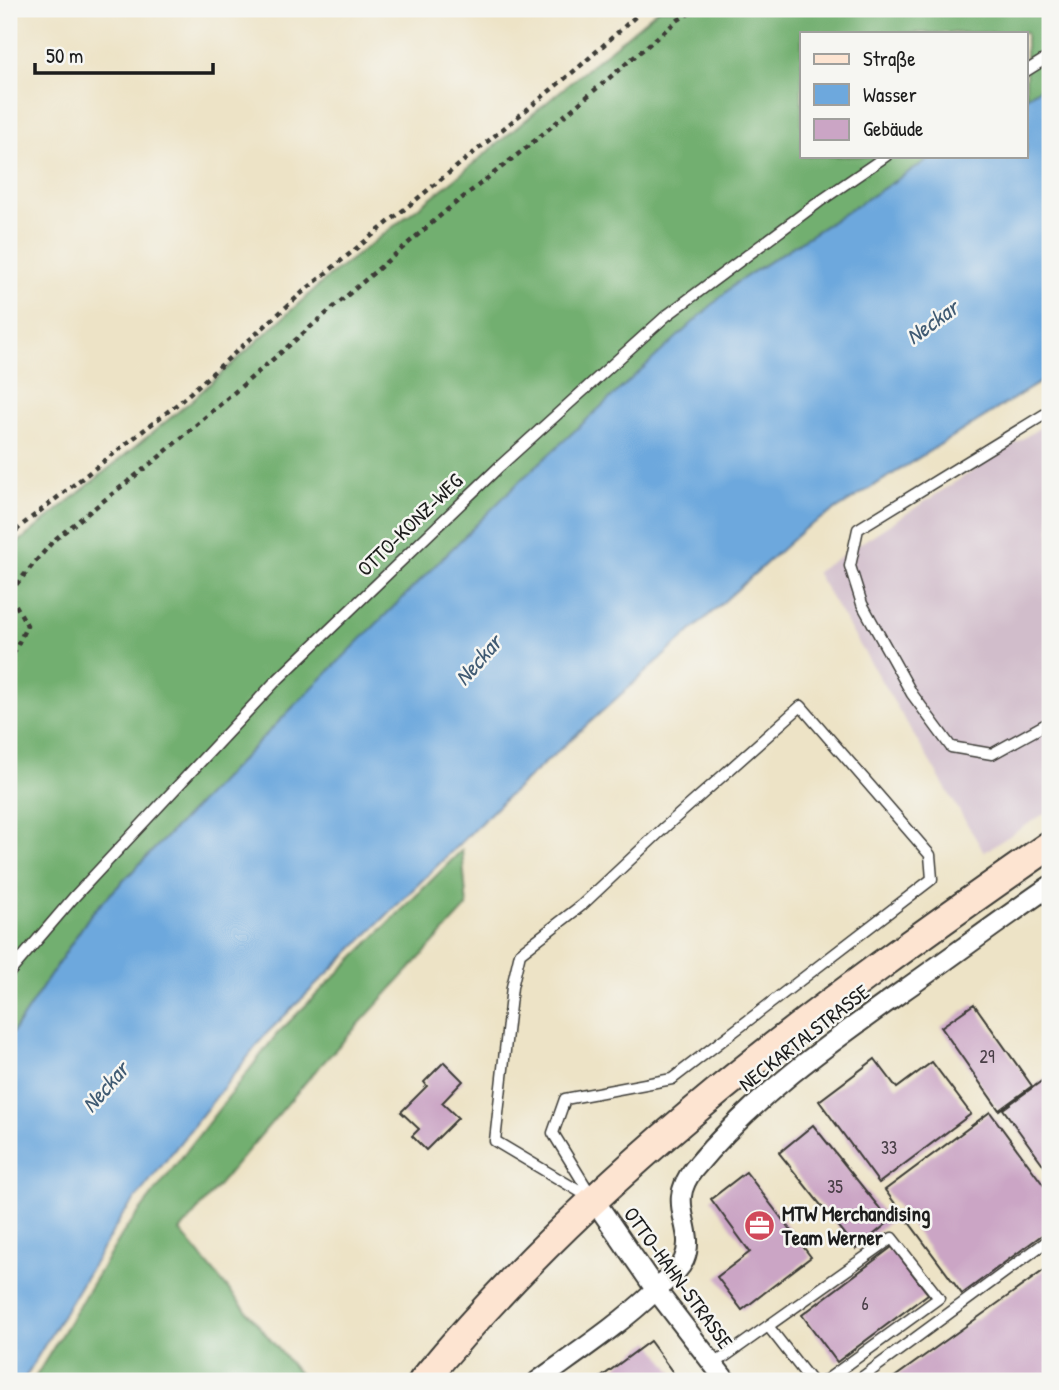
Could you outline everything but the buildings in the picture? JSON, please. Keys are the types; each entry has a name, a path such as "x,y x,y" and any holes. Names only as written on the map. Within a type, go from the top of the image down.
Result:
{"main road":[{"path":"423,1381 470,1324 594,1200 722,1087 938,923 1050,845"}],"street":[{"name":"NECKARTALSTRASSE","path":"538,1381 634,1312 677,1271 684,1259 687,1236 680,1205 681,1191 691,1172 741,1119 794,1070 1050,887"},
{"name":"OTTO-HAHN-STRASSE","path":"594,1200 656,1290 726,1381"}],"lane":[{"path":"1028,70 1050,56"},
{"name":"OTTO-KONZ-WEG","path":"9,973 74,897 274,682 500,466 666,316 818,202 883,158"},
{"path":"1050,411 858,528 850,566 862,604 912,694 951,747 992,754 1050,722"},
{"path":"801,706 930,855 932,879 671,1079 565,1099 553,1133 594,1200 495,1141 512,987 520,953 582,905 801,706"},
{"path":"713,1364 892,1238 939,1298 825,1381"},
{"path":"858,1381 1050,1239"},
{"path":"768,1326 811,1381"}],"path":[{"path":"9,538 180,402 304,292 579,67 645,9"},
{"path":"9,663 27,625 9,593 54,540 159,457 448,209 526,148 678,20 697,9"}],"shaded area":[{"path":"1050,421 1050,810 984,852 816,572"}],"green space":[{"path":"659,9 1050,9 1050,82 1028,96 1028,32 800,32 800,158 931,158 736,283 296,704 91,914 9,1038 9,550 191,401 327,278 456,178"},
{"path":"462,850 467,907 310,1077 180,1231 305,1381 33,1381 123,1233 277,1034"}],"water":[{"name":"Neckar","path":"1050,82 1050,376 803,530 506,798 266,1034 122,1216 23,1381 9,1381 9,1038 91,914 296,704 521,480 736,283 931,158 1028,158 1028,96"}],"place":[{"name":"MTW Merchandising Team Werner","path":"759,1226"}]}
